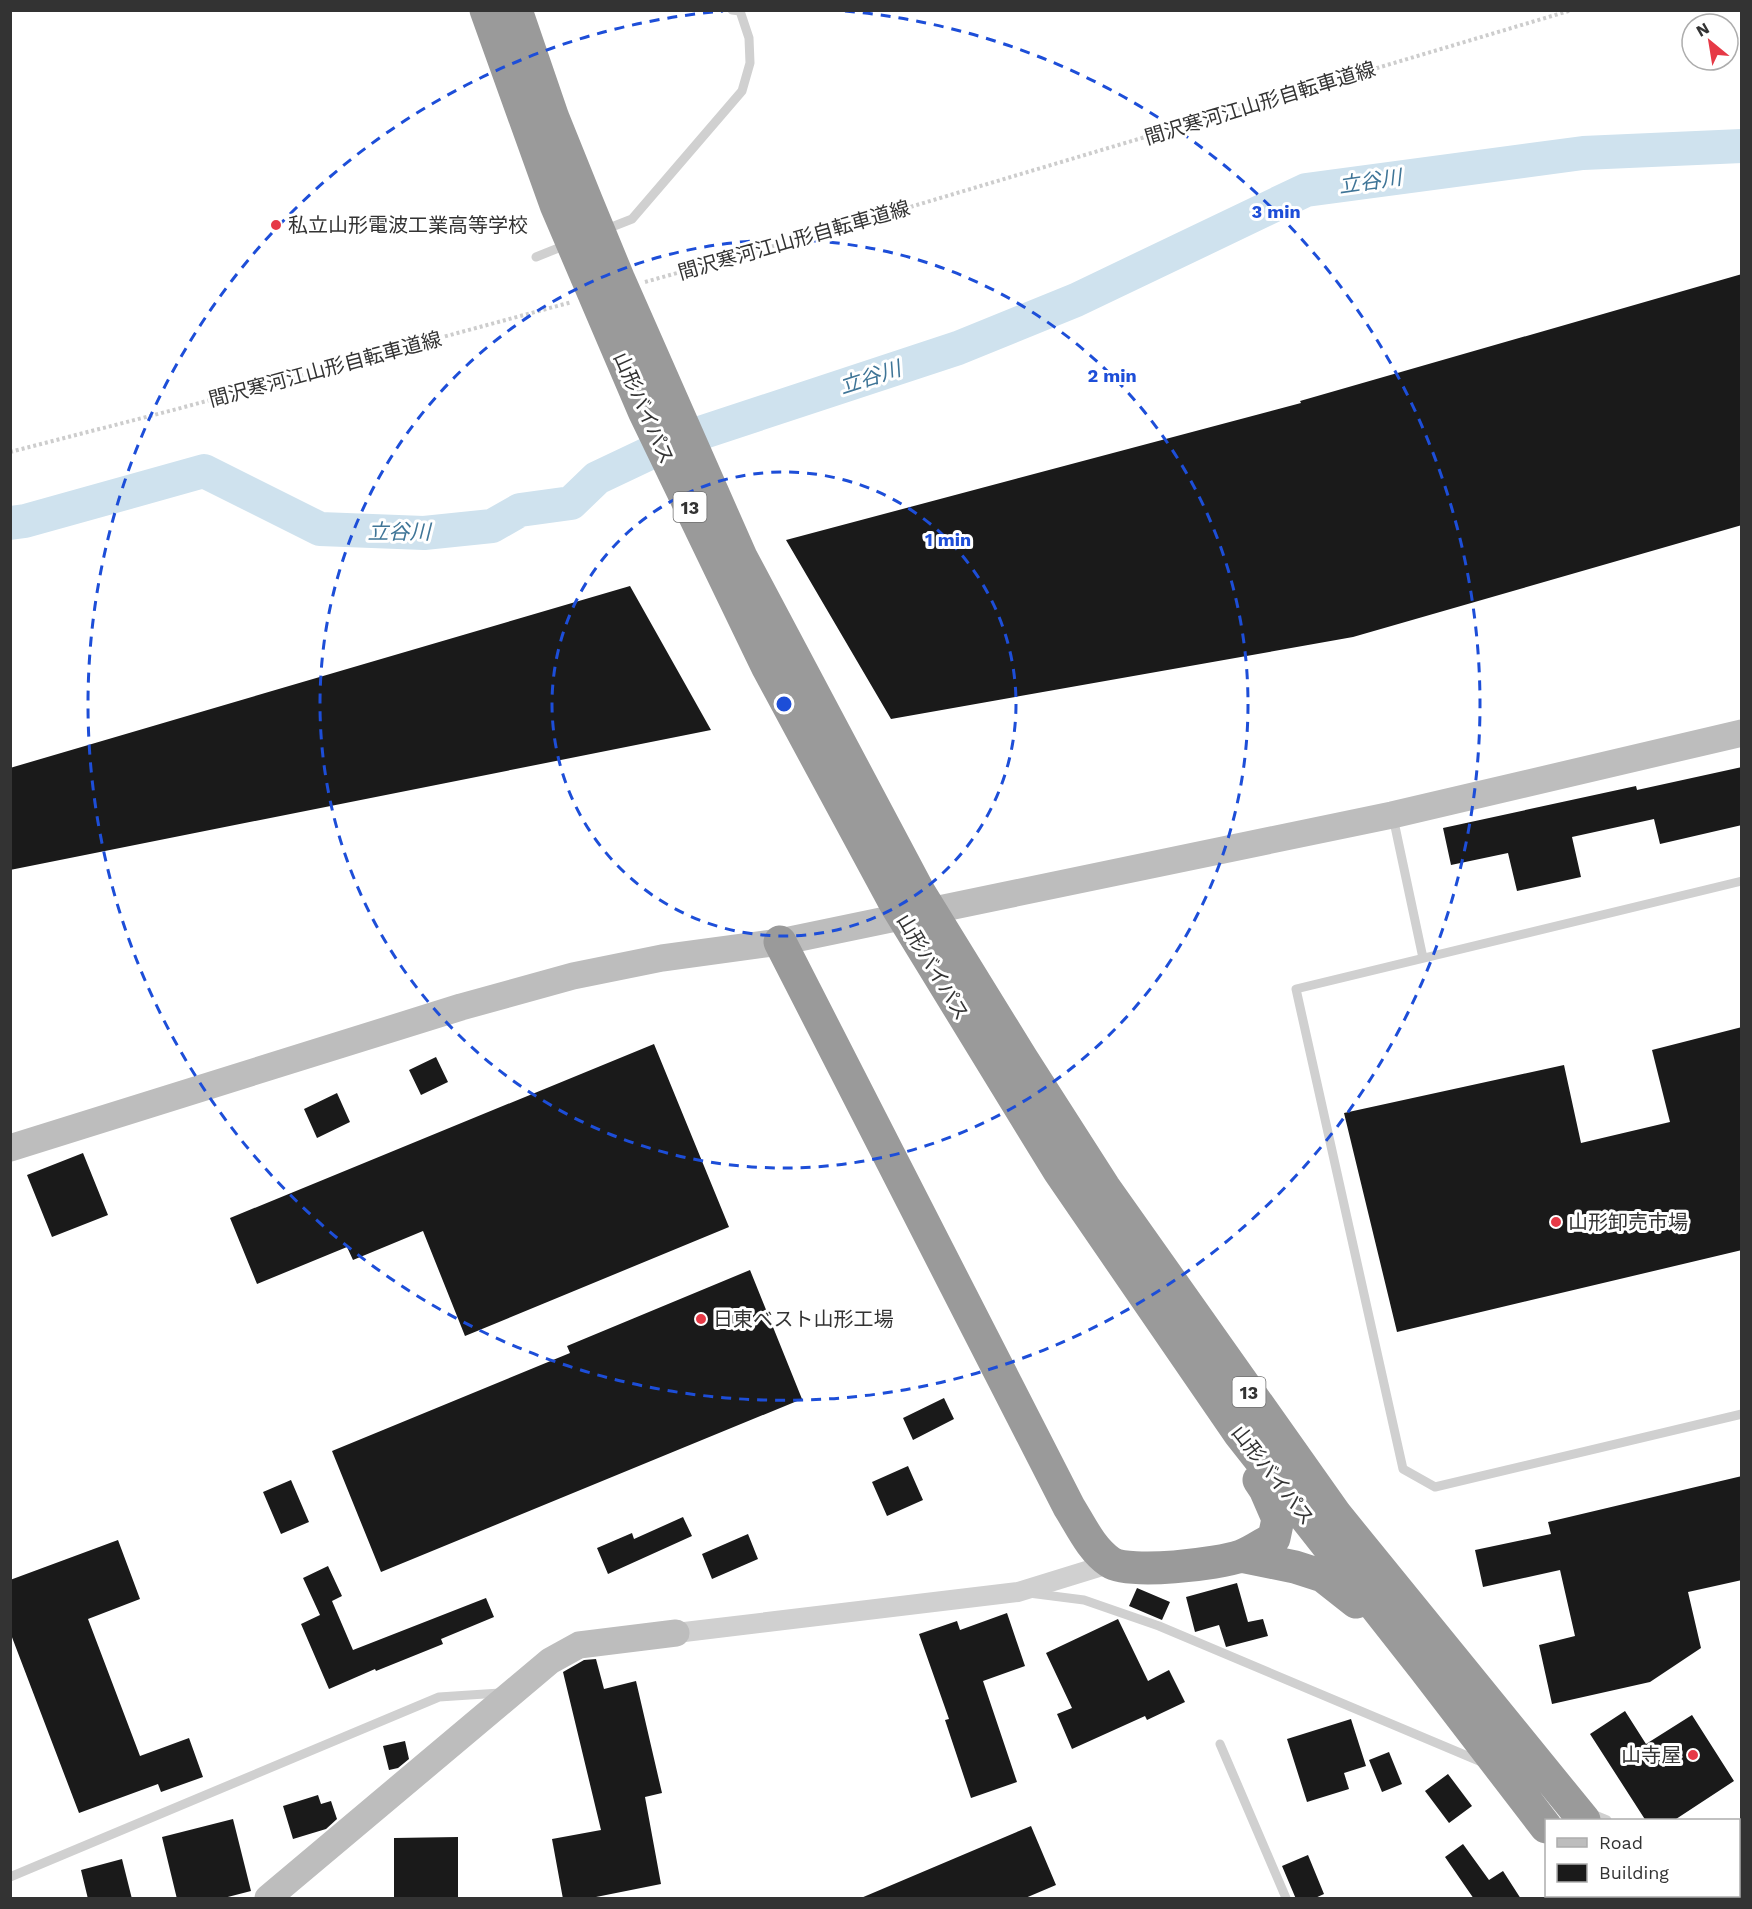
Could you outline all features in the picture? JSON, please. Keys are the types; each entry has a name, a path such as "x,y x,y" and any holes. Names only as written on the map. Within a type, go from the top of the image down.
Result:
{"highway":[{"name":"山形バイパス","path":"486,10 571,202 649,422 768,668 851,797 907,899 936,946 1059,1171 1239,1433 1544,1823"},
{"name":"山形バイパス","path":"516,10 553,118 571,202"},
{"path":"780,942 1070,1507 1092,1544 1112,1563 1140,1569 1190,1566 1241,1556 1274,1538 1278,1520 1265,1489 1202,1403 1179,1361 1172,1335"},
{"name":"山形バイパス","path":"936,946 1022,1059 1104,1187 1336,1515 1577,1812"},
{"path":"1241,1556 1295,1567 1323,1576 1345,1592 1365,1611 1485,1764 1544,1823"}],"street":[{"path":"10,1148 461,1007 573,976 662,958 780,942 1392,815 1742,733"},
{"path":"268,1899 550,1660 579,1646 1018,1592 1112,1563"}],"lane":[{"path":"590,236 632,219 742,91 750,63 749,38 740,11 732,10"},
{"path":"536,257 579,240"},
{"path":"1392,815 1423,958"},
{"path":"1742,881 1296,989 1403,1469 1435,1487 1742,1414"},
{"path":"1018,1592 1084,1600 1159,1626 1485,1764"},
{"path":"10,1877 439,1697 514,1692"},
{"path":"1220,1744 1286,1899"},
{"path":"1577,1812 1600,1819"}],"path":[{"name":"間沢寒河江山形自転車道線","path":"638,284 873,218 1572,10"},
{"name":"間沢寒河江山形自転車道線","path":"10,452 582,299"}],"building":[{"path":"1742,274 1742,525 1353,637 891,719 786,540 1301,403 1300,401"},
{"path":"630,586 711,730 10,870 10,768"},
{"path":"1742,767 1742,825 1660,844 1654,819 1572,837 1581,877 1517,891 1508,853 1451,865 1443,828 1636,786 1637,790"},
{"name":"山形卸売市場","path":"1742,1027 1742,1250 1397,1332 1344,1113 1564,1065 1581,1143 1670,1122 1652,1050"},
{"path":"654,1044 729,1227 465,1336 423,1231 353,1260 347,1247 257,1284 230,1218"},
{"path":"436,1057 448,1082 421,1095 409,1070"},
{"path":"337,1093 350,1122 317,1138 304,1109"},
{"path":"83,1153 108,1215 52,1237 27,1175"},
{"path":"750,1270 802,1399 381,1572 332,1451 570,1353 567,1346"},
{"path":"944,1398 954,1419 913,1440 903,1418"},
{"path":"908,1466 923,1500 887,1516 872,1482"},
{"path":"1742,1476 1742,1580 1688,1592 1701,1648 1650,1682 1552,1704 1539,1645 1575,1636 1560,1570 1483,1587 1475,1550 1551,1534 1548,1522"},
{"path":"291,1480 309,1522 281,1534 263,1492"},
{"path":"683,1517 692,1536 608,1574 597,1548 632,1533 634,1539"},
{"path":"748,1534 758,1559 712,1579 702,1554"},
{"path":"118,1540 140,1599 88,1619 140,1756 189,1738 203,1777 161,1792 158,1784 79,1813 10,1632 10,1580"},
{"path":"328,1566 342,1596 332,1601 353,1650 486,1598 494,1617 441,1639 443,1644 329,1689 301,1624 320,1615 303,1578"},
{"path":"1237,1583 1248,1622 1263,1619 1268,1636 1226,1647 1219,1625 1195,1632 1186,1597"},
{"path":"1137,1588 1170,1602 1162,1620 1129,1606"},
{"path":"1007,1613 1025,1666 983,1681 1017,1782 971,1798 945,1720 949,1719 919,1634 957,1621 960,1630"},
{"path":"1118,1619 1148,1681 1169,1670 1185,1702 1147,1720 1145,1716 1072,1749 1057,1714 1072,1708 1046,1653"},
{"path":"596,1659 604,1689 636,1681 662,1793 645,1797 661,1884 586,1899 563,1899 552,1839 601,1830 563,1672 584,1660"},
{"path":"1625,1711 1646,1744 1692,1715 1734,1781 1676,1819 1645,1819 1590,1734"},
{"path":"1351,1719 1366,1766 1344,1773 1349,1789 1307,1802 1287,1739"},
{"path":"405,1741 409,1759 398,1768 389,1770 383,1746"},
{"path":"1389,1752 1402,1784 1382,1792 1369,1760"},
{"path":"1448,1774 1472,1806 1449,1823 1425,1791"},
{"path":"318,1795 321,1804 331,1801 337,1819 326,1829 293,1839 283,1806"},
{"path":"233,1819 251,1891 220,1899 177,1899 162,1837"},
{"path":"1031,1826 1056,1885 1023,1899 861,1898"},
{"path":"458,1837 458,1899 394,1899 394,1838"},
{"path":"1463,1844 1489,1880 1503,1871 1521,1899 1474,1899 1445,1857"},
{"path":"1308,1855 1324,1894 1313,1899 1296,1899 1282,1866"},
{"path":"122,1859 132,1899 88,1899 81,1870"}],"waterway":[{"name":"立谷川","path":"10,523 25,521 204,471 320,529 424,533 492,526 520,510 571,503 597,478 673,442 958,348 1076,300 1306,190 1583,153 1742,146"}],"place":[{"name":"私立山形電波工業高等学校","path":"276,225"},
{"name":"山形卸売市場","path":"1556,1222"},
{"name":"日東ベスト山形工場","path":"701,1319"},
{"name":"山寺屋","path":"1693,1755"}]}
